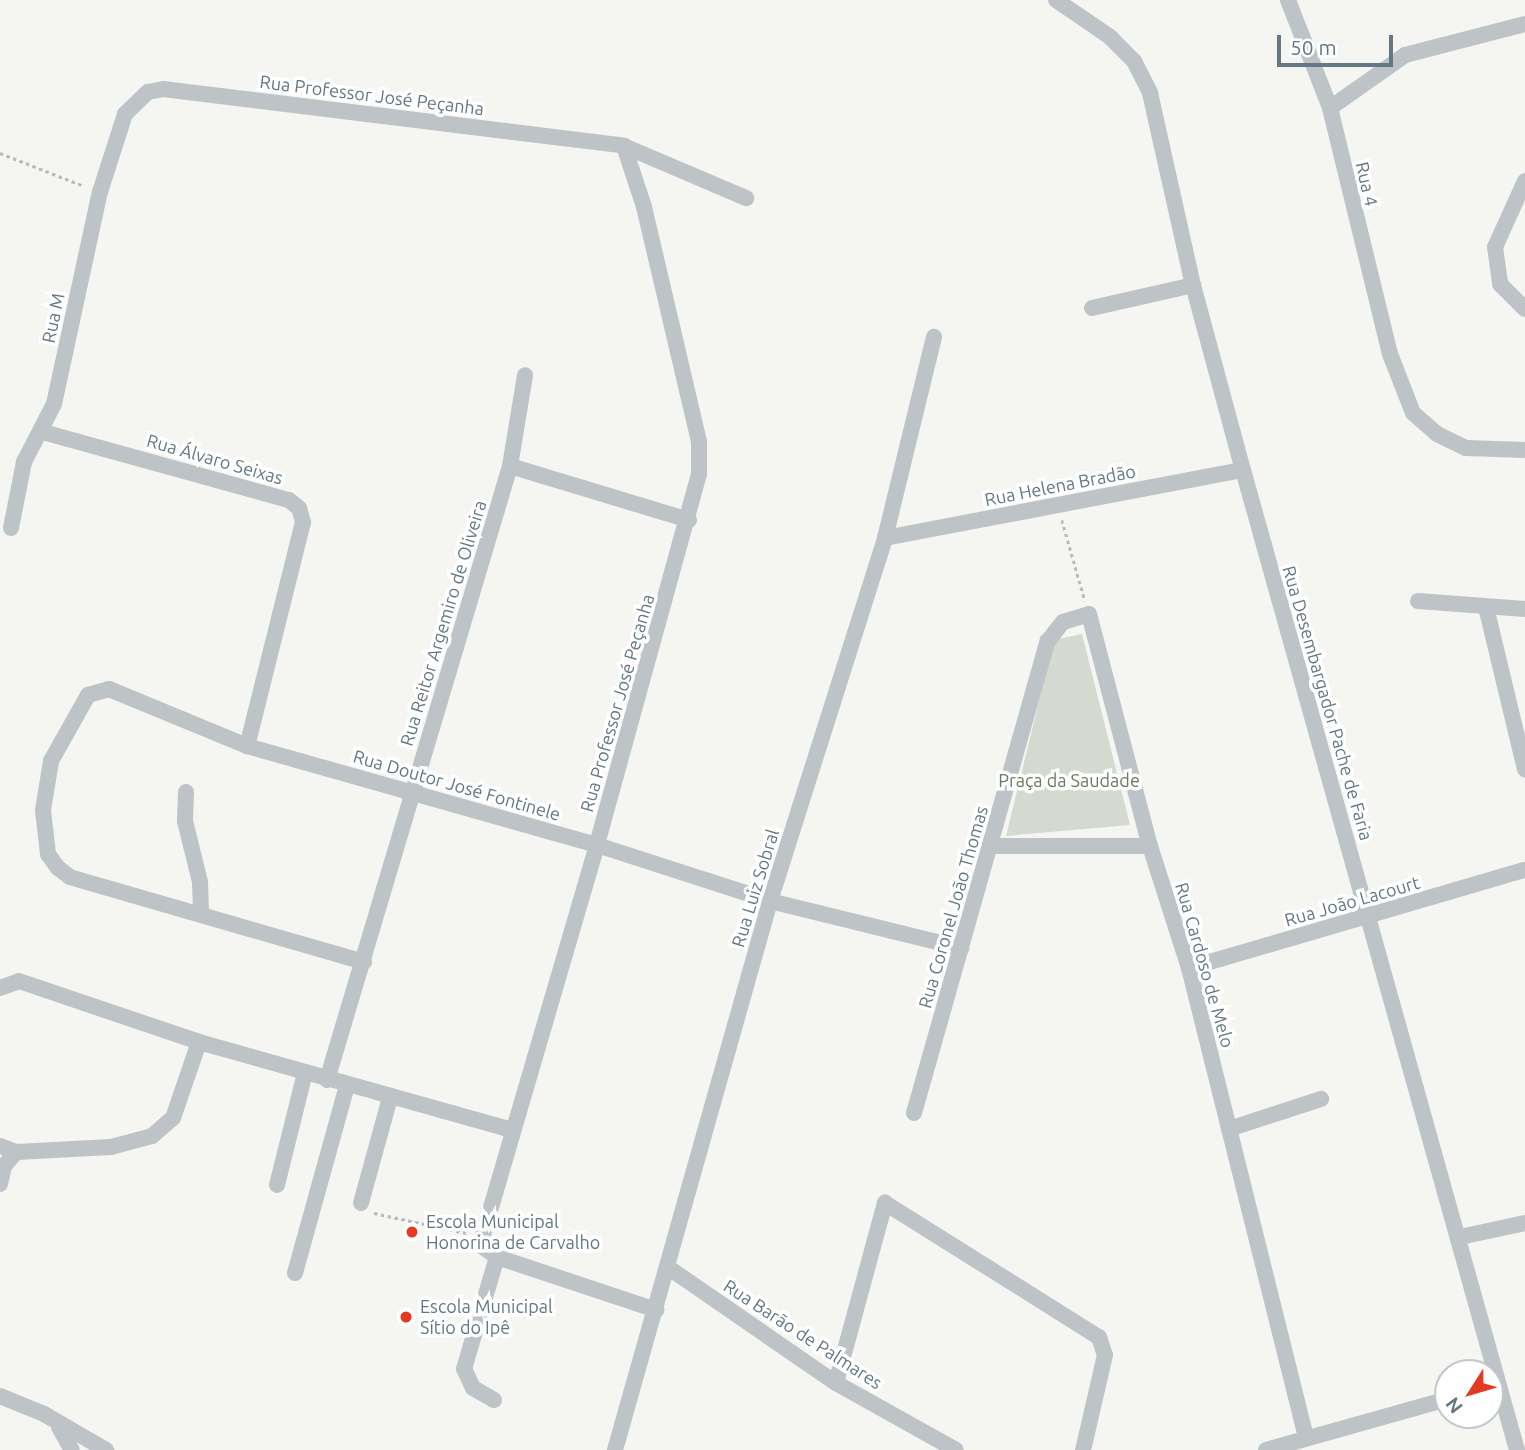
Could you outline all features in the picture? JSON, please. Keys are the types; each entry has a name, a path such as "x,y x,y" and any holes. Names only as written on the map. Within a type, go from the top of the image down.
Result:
{"street":[{"name":"Rua Desembargador Pache de Faria","path":"1056,0 1111,37 1134,61 1150,93 1193,285 1242,470 1460,1237 1489,1359"},
{"name":"Rua 4","path":"1288,0 1330,108 1390,354 1413,413 1437,434 1466,448 1525,450"},
{"path":"1330,108 1405,55 1525,24"},
{"name":"Rua Professor José Peçanha","path":"125,114 138,97 163,89 624,146 746,198"},
{"name":"Rua M","path":"11,528 24,462 43,432 54,404 100,192 125,114"},
{"name":"Rua Professor José Peçanha","path":"480,1236 597,845 689,520 699,474 699,442 644,207 624,146"},
{"path":"1525,181 1495,247 1500,285 1525,309"},
{"path":"1092,308 1193,285"},
{"name":"Rua Luiz Sobral","path":"615,1450 669,1268 770,901 885,538 934,337"},
{"name":"Rua Reitor Argemiro de Oliveira","path":"327,1080 510,466 525,375"},
{"name":"Rua Álvaro Seixas","path":"43,432 289,500 299,508 303,522 247,746"},
{"path":"510,466 689,520"},
{"name":"Rua Helena Bradão","path":"885,538 1242,470"},
{"path":"1418,601 1525,609"},
{"path":"1486,607 1522,747 1525,769"},
{"name":"Rua Coronel João Thomas","path":"914,1113 992,846 1048,640 1063,622 1089,614"},
{"name":"Rua Cardoso de Melo","path":"1089,614 1150,846 1189,968 1306,1438"},
{"name":"Rua Doutor José Fontinele","path":"201,915 70,877 48,854 43,810 51,761 88,695 109,689 247,746 597,845 770,901 961,948"},
{"path":"186,792 185,821 200,882 201,915 364,962"},
{"path":"992,846 1150,846"},
{"name":"Rua João Lacourt","path":"1189,968 1525,870"},
{"path":"0,988 19,981 199,1042 390,1098 512,1130"},
{"path":"0,1146 16,1152 111,1147 152,1136 173,1118 199,1042"},
{"path":"277,1185 305,1073"},
{"path":"295,1273 347,1085"},
{"path":"361,1203 390,1098"},
{"path":"1229,1129 1321,1099"},
{"path":"0,1184 4,1166 16,1152"},
{"path":"836,1383 885,1203 1099,1337 1105,1355 1083,1450"},
{"path":"1460,1237 1525,1223"},
{"path":"480,1236 480,1245 497,1257 656,1310"},
{"path":"494,1400 473,1388 464,1369 497,1257"},
{"name":"Rua Barão de Palmares","path":"669,1268 836,1383 956,1450"},
{"path":"0,1396 44,1414 59,1427 106,1450"},
{"path":"1266,1450 1434,1403"},
{"name":"Rua Desembargador Pache de Faria","path":"1504,1412 1517,1450"},
{"path":"59,1427 72,1450"}],"path":[{"path":"0,153 100,192"},
{"path":"1057,505 1089,614"},
{"path":"361,1203 386,1218 480,1236"}],"green space":[{"name":"Praça da Saudade","path":"1082,634 1130,825 1006,836 1054,640"}],"place":[{"name":"Escola Municipal Honorina de Carvalho","path":"412,1232"},
{"name":"Escola Municipal Sítio do Ipê","path":"406,1317"}]}
